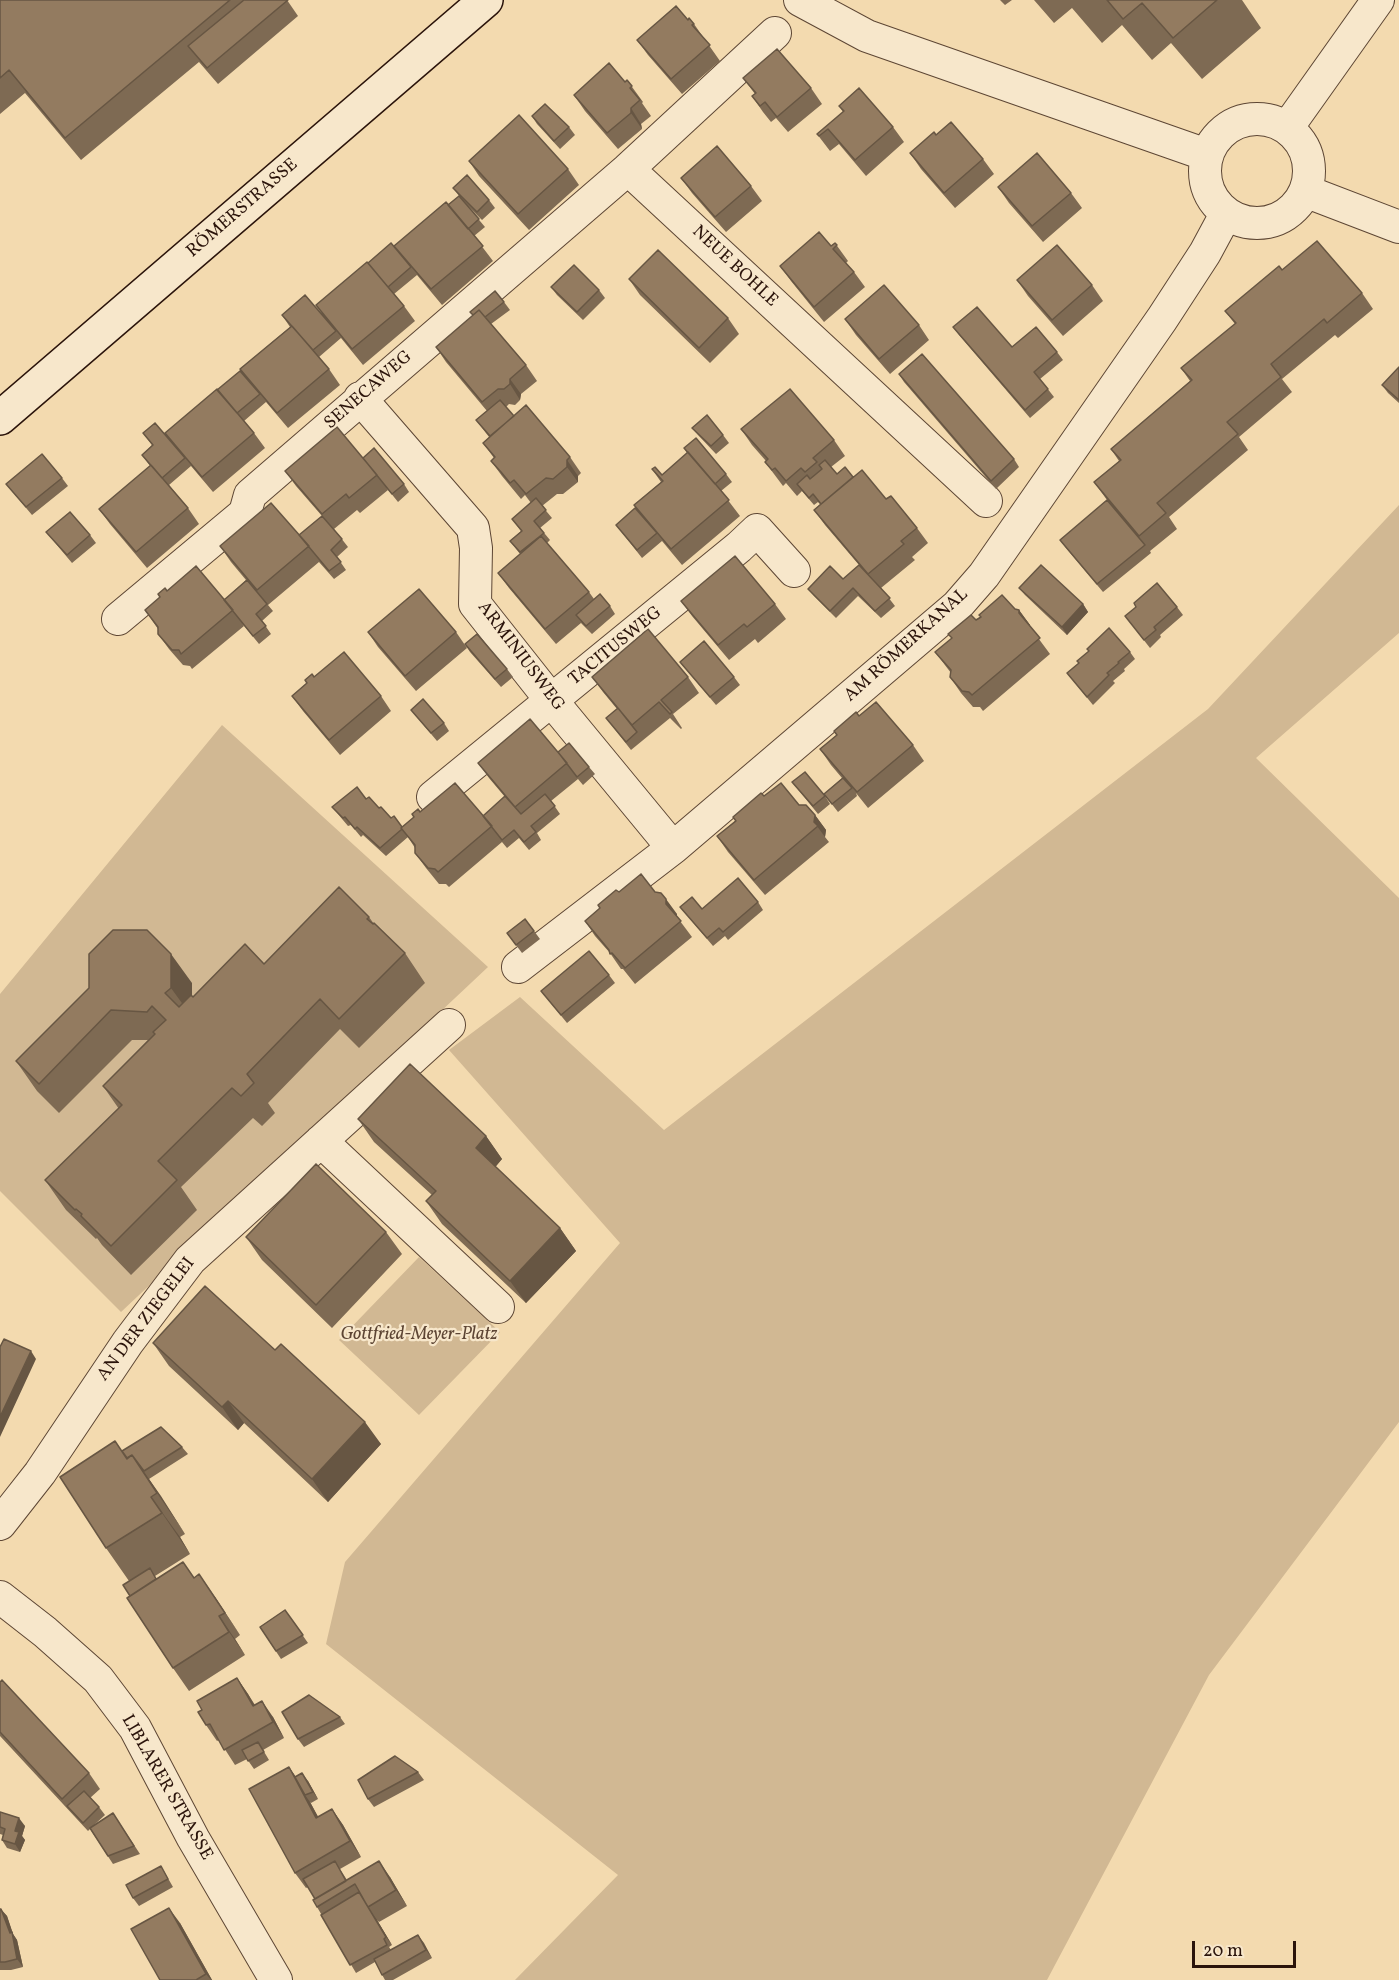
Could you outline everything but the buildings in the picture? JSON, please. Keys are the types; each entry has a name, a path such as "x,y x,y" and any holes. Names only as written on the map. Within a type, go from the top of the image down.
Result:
{"main road":[{"name":"RÖMERSTRASSE","path":"0,418 486,0"}],"street":[{"path":"800,0 867,36 1207,155"},
{"path":"1287,128 1378,0"},
{"path":"628,169 775,33"},
{"path":"1256,118 1272,121 1287,128 1299,140 1307,156 1309,174 1305,191 1298,204 1286,215 1256,224 1240,221 1226,214 1209,194 1204,168 1214,141 1225,129 1240,121 1256,118"},
{"name":"SENECAWEG","path":"118,619 245,513 250,495 628,169"},
{"name":"NEUE BOHLE","path":"628,169 986,501"},
{"path":"1305,191 1399,227"},
{"name":"AM RÖMERKANAL","path":"518,967 673,848 957,606 984,574 1162,319 1205,253 1226,214"},
{"name":"ARMINIUSWEG","path":"360,398 473,528 476,548 475,604 673,848"},
{"name":"TACITUSWEG","path":"433,797 757,530 794,571"},
{"name":"AN DER ZIEGELEI","path":"0,1524 40,1473 128,1342 190,1260 449,1024"},
{"path":"321,1141 498,1307"},
{"name":"LIBLARER STRASSE","path":"0,1597 45,1632 98,1679 135,1728 193,1838 276,1980"}],"green space":[{"path":"1399,505 1399,633 1256,758 1399,898 1399,1422 1209,1675 1047,1980 515,1980 618,1875 326,1644 345,1562 620,1243 449,1050 520,997 664,1130 1208,709"},
{"path":"222,725 488,967 121,1312 0,1191 0,994"},
{"name":"Gottfried-Meyer-Platz","path":"419,1257 500,1332 419,1415 339,1340"}]}
